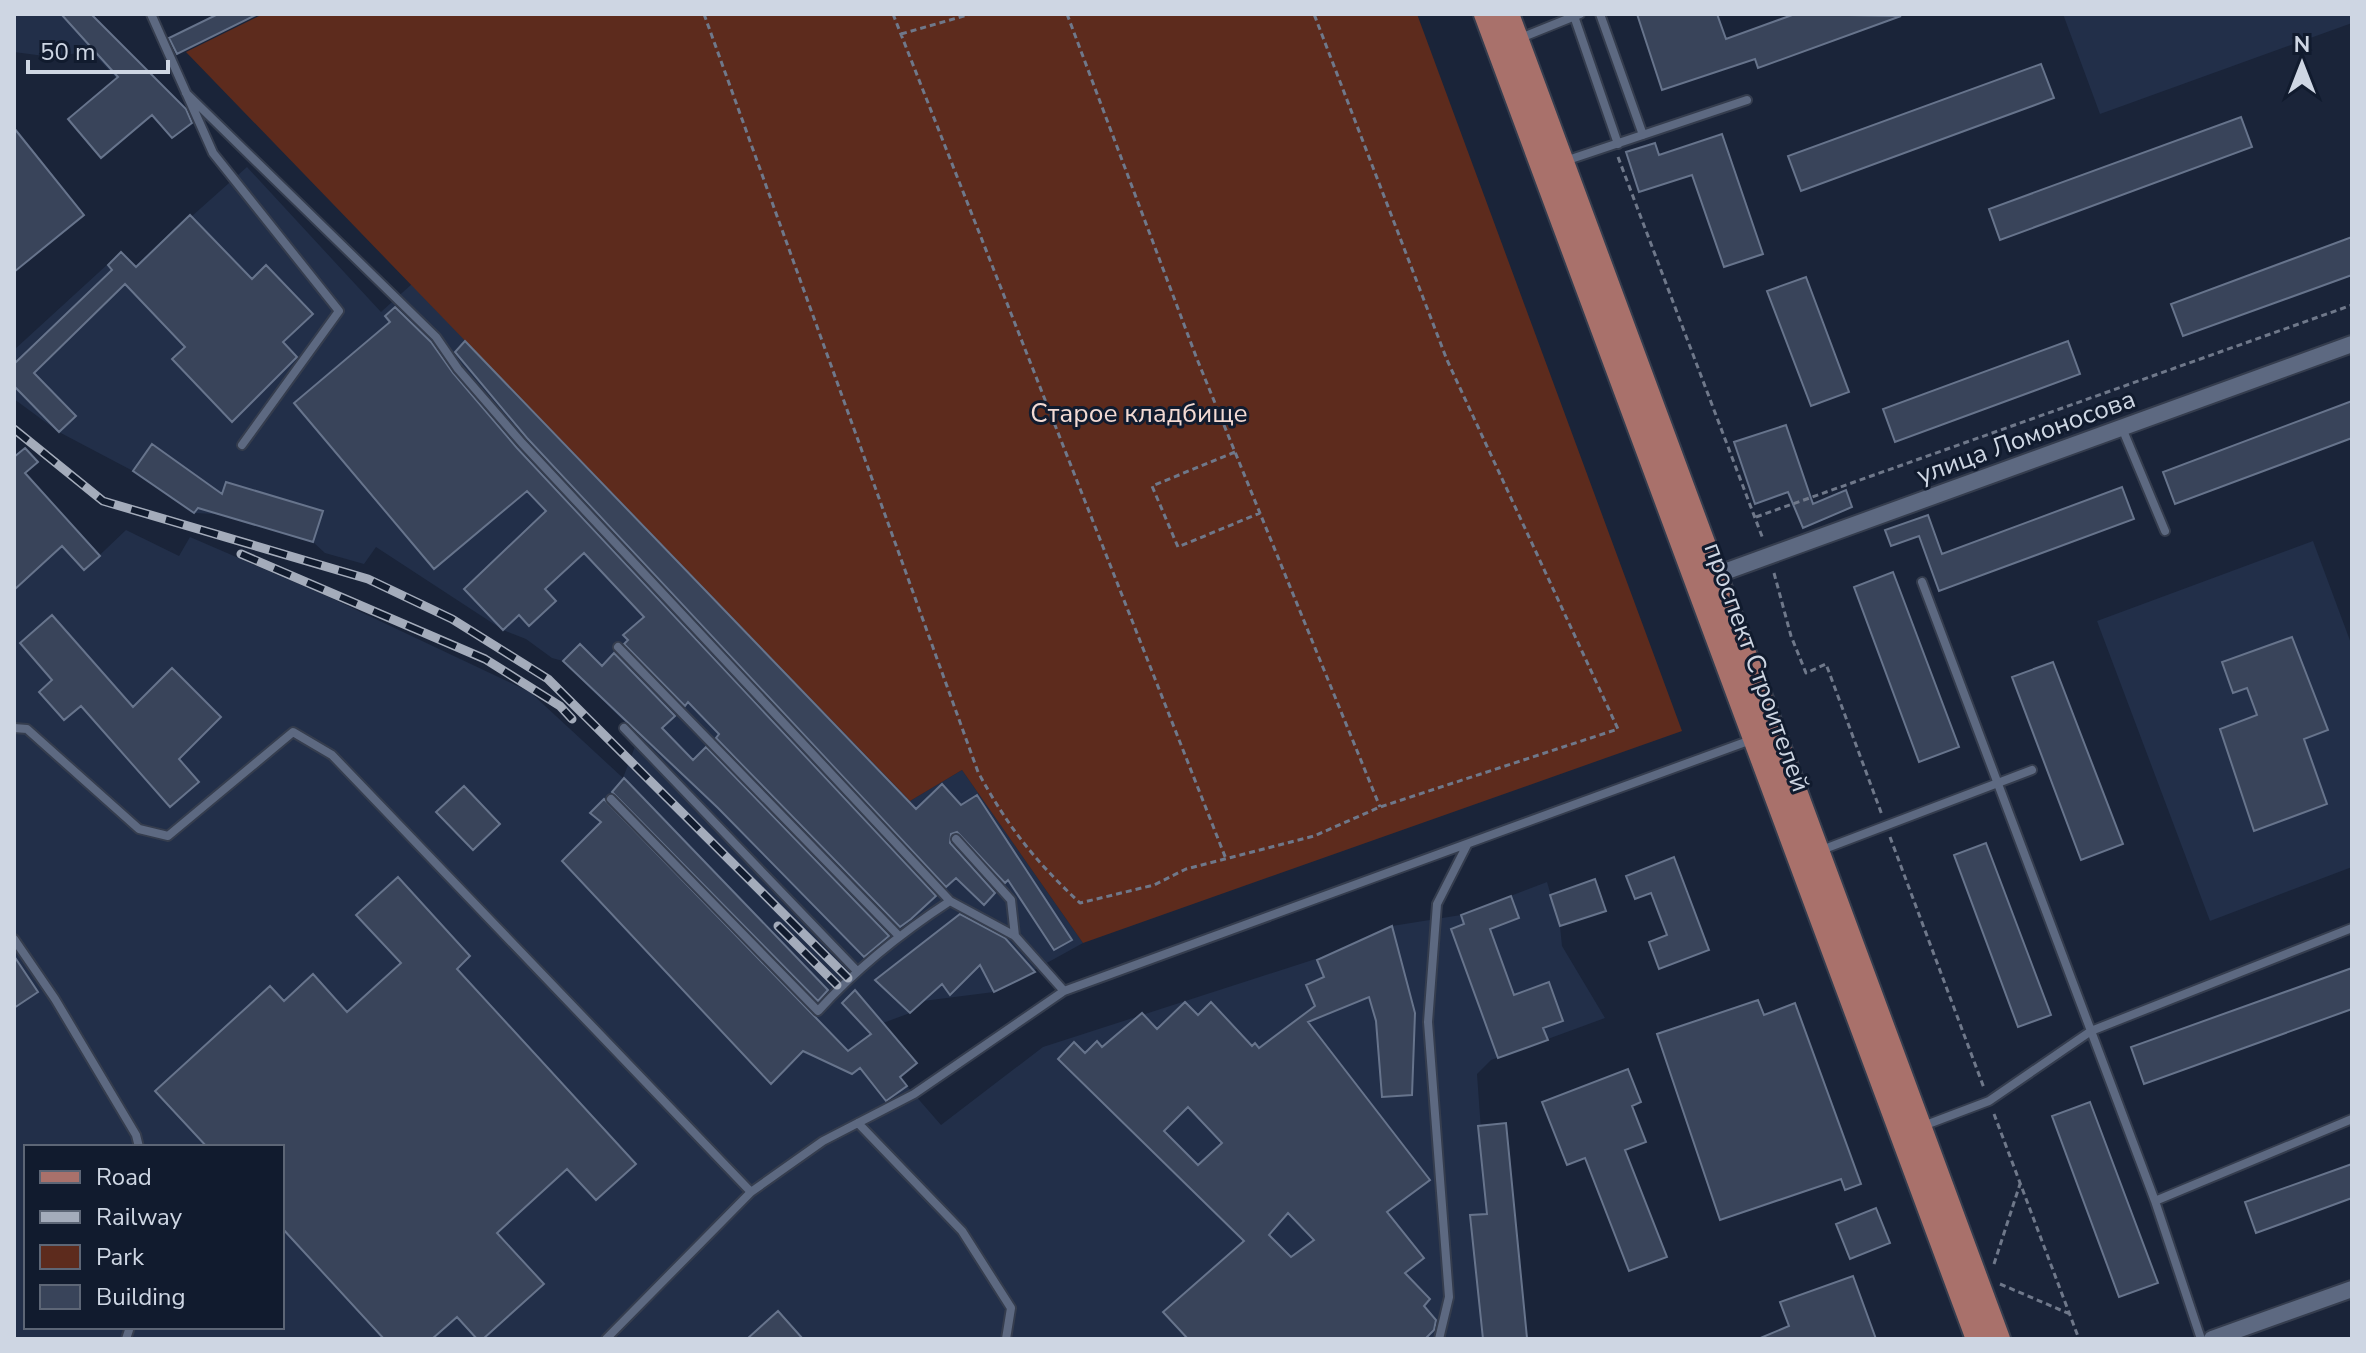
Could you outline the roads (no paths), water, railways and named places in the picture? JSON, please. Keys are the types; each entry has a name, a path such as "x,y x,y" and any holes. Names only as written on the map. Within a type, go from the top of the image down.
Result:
{"main road":[{"name":"проспект Строителей","path":"1485,14 1764,736 1977,1339"},
{"name":"проспект Строителей","path":"1508,14 1716,575 1764,736 1819,851 1999,1339"}],"street":[{"name":"улица Ломоносова","path":"1716,575 2352,344"},
{"path":"2212,1339 2352,1289"}],"lane":[{"path":"151,14 213,153 339,311 242,445"},
{"path":"1600,14 1643,135"},
{"path":"1518,39 1577,15 1616,144"},
{"path":"186,93 436,337 458,369 522,443 950,901 1015,936 1064,991"},
{"path":"1563,162 1747,100"},
{"path":"2122,428 2165,531"},
{"path":"1922,582 2155,1201 2201,1339"},
{"path":"618,647 898,935"},
{"path":"14,728 27,729 139,829 168,836 293,732 332,755 751,1192"},
{"path":"624,728 857,971"},
{"path":"606,1339 751,1192 823,1141 914,1094 1064,991 1764,736"},
{"path":"1819,851 2032,770"},
{"path":"611,799 818,1011 898,935 950,901"},
{"path":"956,839 1011,900 1015,936"},
{"path":"1439,1339 1449,1297 1428,1022 1437,904 1467,844"},
{"path":"1920,1127 1989,1101 2091,1031 2352,928"},
{"path":"14,939 55,999 136,1135 138,1145"},
{"path":"2155,1201 2352,1119"},
{"path":"858,1123 962,1231 1011,1308 1006,1339"}],"railway":[{"path":"14,429 103,501 368,579 452,619 548,679 848,978"},
{"path":"241,554 485,659 560,706 572,719"},
{"path":"778,926 837,985"}],"park label":[{"name":"Старое кладбище","path":"1139,413"}]}
